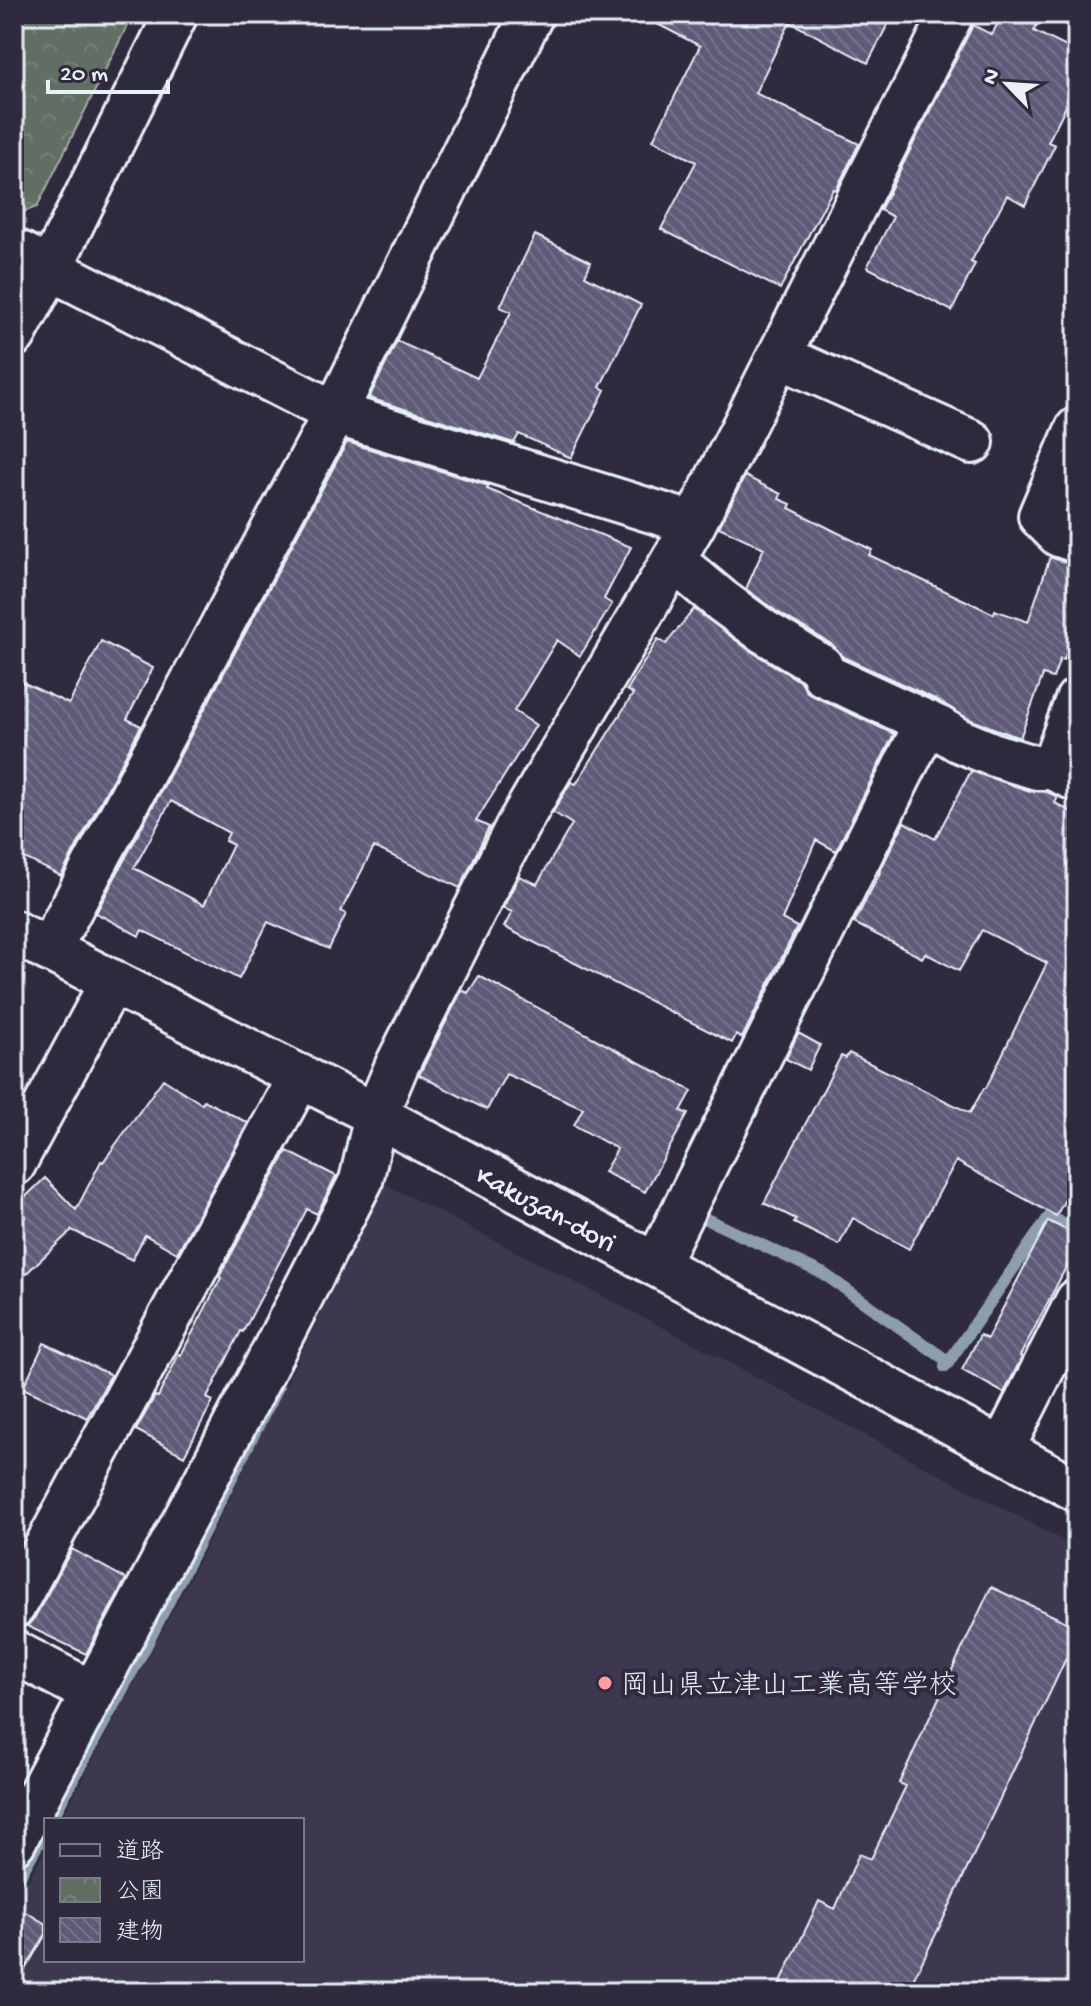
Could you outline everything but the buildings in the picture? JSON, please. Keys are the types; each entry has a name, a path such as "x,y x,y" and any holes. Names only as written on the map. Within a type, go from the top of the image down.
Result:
{"street":[{"path":"14,335 32,259 176,14"},
{"path":"32,941 335,413 532,14"},
{"path":"14,1842 361,1181 376,1115 397,1065 517,827 694,524 952,14"},
{"path":"32,259 335,413 694,524"},
{"path":"779,356 972,442"},
{"path":"1077,429 1040,516 1059,535 1077,541"},
{"path":"673,560 763,631 821,666 824,675 994,755 1065,774 1077,700"},
{"path":"656,1265 927,722"},
{"name":"Kakuzan-dori","path":"32,941 376,1115 1077,1490"},
{"path":"14,1164 112,981"},
{"path":"14,1606 300,1076"},
{"path":"1002,1450 1077,1301"},
{"path":"14,1652 93,1693"}],"shaded area":[{"name":"岡山県立津山工業高等学校","path":"385,1184 685,1339 1077,1548 1077,1992 14,1992 14,1907 44,1851 44,1962 304,1962 304,1818 62,1818 187,1584"}],"green space":[{"path":"14,14 133,14 37,207 14,215"}],"waterway":[{"path":"945,1367 1049,1217 1077,1230"},
{"path":"704,1218 824,1274 949,1362"},
{"path":"52,1818 144,1650 278,1387"},
{"path":"14,1886 44,1834"}],"place":[{"name":"岡山県立津山工業高等学校","path":"605,1683"}]}
